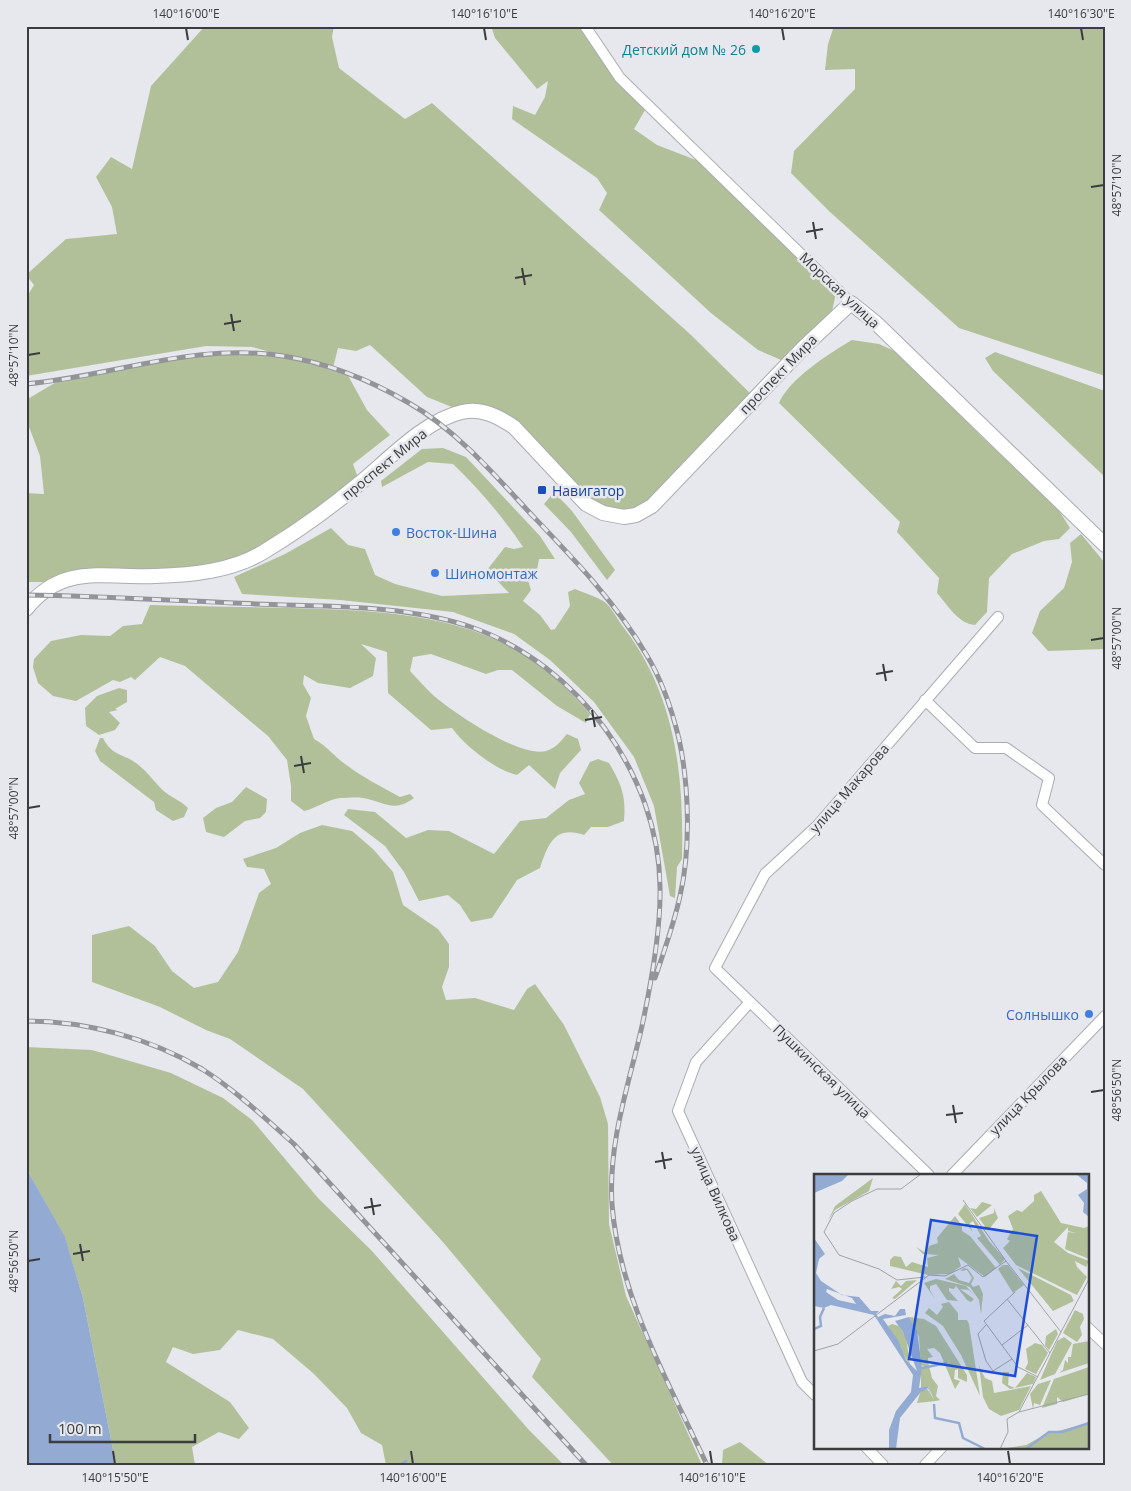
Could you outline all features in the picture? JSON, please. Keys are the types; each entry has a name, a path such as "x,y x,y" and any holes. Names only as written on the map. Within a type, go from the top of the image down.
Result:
{"main road":[{"name":"Морская улица","path":"851,304 876,323 1105,545"},
{"name":"проспект Мира","path":"27,607 38,595 72,577 90,574 156,576 239,565 278,544 322,514 419,434 462,412 483,411 501,418 514,428 586,504 603,513 624,517 636,515 652,506 830,320 851,304"}],"street":[{"name":"Морская улица","path":"584,26 620,78 851,304"},
{"name":"улица Макарова","path":"715,968 765,874 817,826 998,617"},
{"path":"925,700 975,748 1006,748 1049,778 1042,805 1105,865"},
{"name":"Пушкинская улица","path":"715,968 928,1174"},
{"name":"улица Вилкова","path":"750,1002 696,1062 678,1111 802,1382 814,1394"},
{"name":"улица Крылова","path":"953,1174 1105,1016"},
{"path":"1088,1328 1105,1344"},
{"path":"867,1448 883,1465"},
{"path":"925,1465 941,1448"}],"green space":[{"path":"205,26 334,26 332,37 339,68 405,119 432,103 690,334 755,398 636,515 603,513 514,427 462,411 427,397 370,345 356,351 338,348 333,368 345,370 367,410 390,435 353,464 360,483 239,565 60,582 26,582 26,493 44,494 40,456 26,419 26,400 58,381 163,359 209,353 238,352 285,356 252,347 206,346 26,376 26,298 34,285 26,275 66,239 117,234 112,207 96,177 111,157 132,169 151,86"},
{"path":"491,26 585,26 648,105 634,129 657,145 709,165 837,289 830,320 788,363 758,350 711,313 599,210 607,193 597,178 512,119 513,106 535,115 545,97 548,81 537,89 495,38"},
{"path":"834,26 1105,26 1105,376 959,328 830,212 791,173 794,151 855,89 855,69 825,70 828,44"},
{"path":"852,340 879,344 899,353 982,437 1056,506 1070,528 1059,539 1044,541 1012,554 989,578 987,612 975,625 969,624 958,617 937,593 939,578 897,532 900,522 779,403 792,385 811,367"},
{"path":"995,352 1105,391 1105,477 993,371 985,358"},
{"path":"443,448 466,457 540,536 555,559 539,559 537,570 527,577 531,590 523,601 540,615 551,630 555,629 570,606 568,592 575,589 606,603 642,654 666,709 678,767 681,797 682,859 677,867 675,898 670,896 654,806 634,757 594,702 550,660 514,634 453,612 340,600 242,594 234,577 285,554 331,528 348,545 365,549 375,575 395,584 442,596 509,593 487,570 505,547 514,549 523,547 490,504 453,464 428,462 382,487 381,481 422,449"},
{"path":"554,492 572,511 615,570 607,580 571,532 544,504"},
{"path":"1081,534 1105,563 1105,649 1048,651 1032,633 1040,611 1064,588 1072,562 1070,543"},
{"path":"150,605 345,610 403,615 459,626 513,648 545,669 590,714 586,723 557,706 512,670 498,670 486,674 431,654 413,657 410,671 428,690 443,704 471,723 520,748 535,751 550,750 567,734 578,739 581,750 560,773 555,789 529,765 517,775 499,768 472,749 452,728 431,730 388,693 387,652 361,644 376,658 373,676 350,688 318,683 304,675 303,684 311,698 306,716 314,739 345,764 365,778 400,797 410,794 414,798 395,806 363,798 340,798 330,800 304,811 291,801 287,760 268,736 185,666 160,657 135,680 131,677 120,682 113,680 76,701 53,696 38,683 33,667 34,659 51,641 81,635 110,636 123,626 142,624"},
{"path":"119,688 127,690 127,702 115,709 118,710 109,712 120,723 115,730 99,735 86,726 85,708 97,696"},
{"path":"100,738 103,738 106,744 114,751 141,767 165,792 188,808 184,817 173,821 156,810 154,802 100,761 95,751"},
{"path":"598,759 609,763 620,784 624,797 624,821 608,827 591,827 584,835 566,833 559,835 550,844 540,868 517,880 492,918 471,922 460,905 448,895 419,901 404,872 385,846 344,815 348,809 375,812 406,838 428,830 449,831 494,854 520,821 546,818 569,800 585,794 579,783 590,762"},
{"path":"246,787 267,799 266,812 260,818 245,821 224,837 206,832 203,818 216,808 232,802"},
{"path":"322,825 352,831 373,849 393,872 403,905 438,929 449,944 449,967 442,987 446,1000 475,998 514,1010 527,989 535,984 564,1025 600,1097 608,1124 609,1224 626,1296 702,1465 613,1465 532,1377 541,1359 442,1241 303,1089 230,1039 206,1030 160,1007 92,982 92,935 129,926 155,946 172,971 194,988 218,982 238,952 259,893 271,884 264,869 247,867 243,859 276,848 300,833"},
{"path":"26,1047 92,1050 171,1073 223,1098 252,1120 318,1198 372,1251 529,1430 564,1465 386,1465 382,1445 361,1433 347,1408 314,1374 273,1339 238,1330 220,1350 193,1354 173,1347 166,1362 230,1402 249,1428 239,1439 219,1432 192,1447 195,1465 116,1465 83,1298 65,1238 26,1168"},
{"path":"740,1442 769,1465 722,1465 723,1450"}],"water":[{"path":"26,1168 65,1237 83,1298 116,1465 28,1465 26,1460"}],"waterway":[{"path":"400,1465 406,1461"}],"railway":[{"path":"26,384 218,353 283,356 332,368 379,387 426,414 443,426 473,453 561,545 621,616 634,634 657,674 670,706 679,739 685,776 687,796 686,858 684,878 672,927 655,978"},
{"path":"26,595 365,608 419,614 445,620 471,627 510,644 545,667 577,696 605,729 628,765 645,804 656,845 660,887 659,921 652,975 616,1136 613,1159 612,1204 616,1238 624,1272 648,1338 707,1465"},
{"path":"26,1021 72,1024 117,1033 139,1040 161,1048 202,1069 238,1095 294,1144 586,1465"}],"place":[{"name":"Детский дом № 26","path":"756,49"},
{"name":"Навигатор","path":"542,490"},
{"name":"Восток-Шина","path":"396,532"},
{"name":"Шиномонтаж","path":"435,573"},
{"name":"Солнышко","path":"1089,1014"}]}
